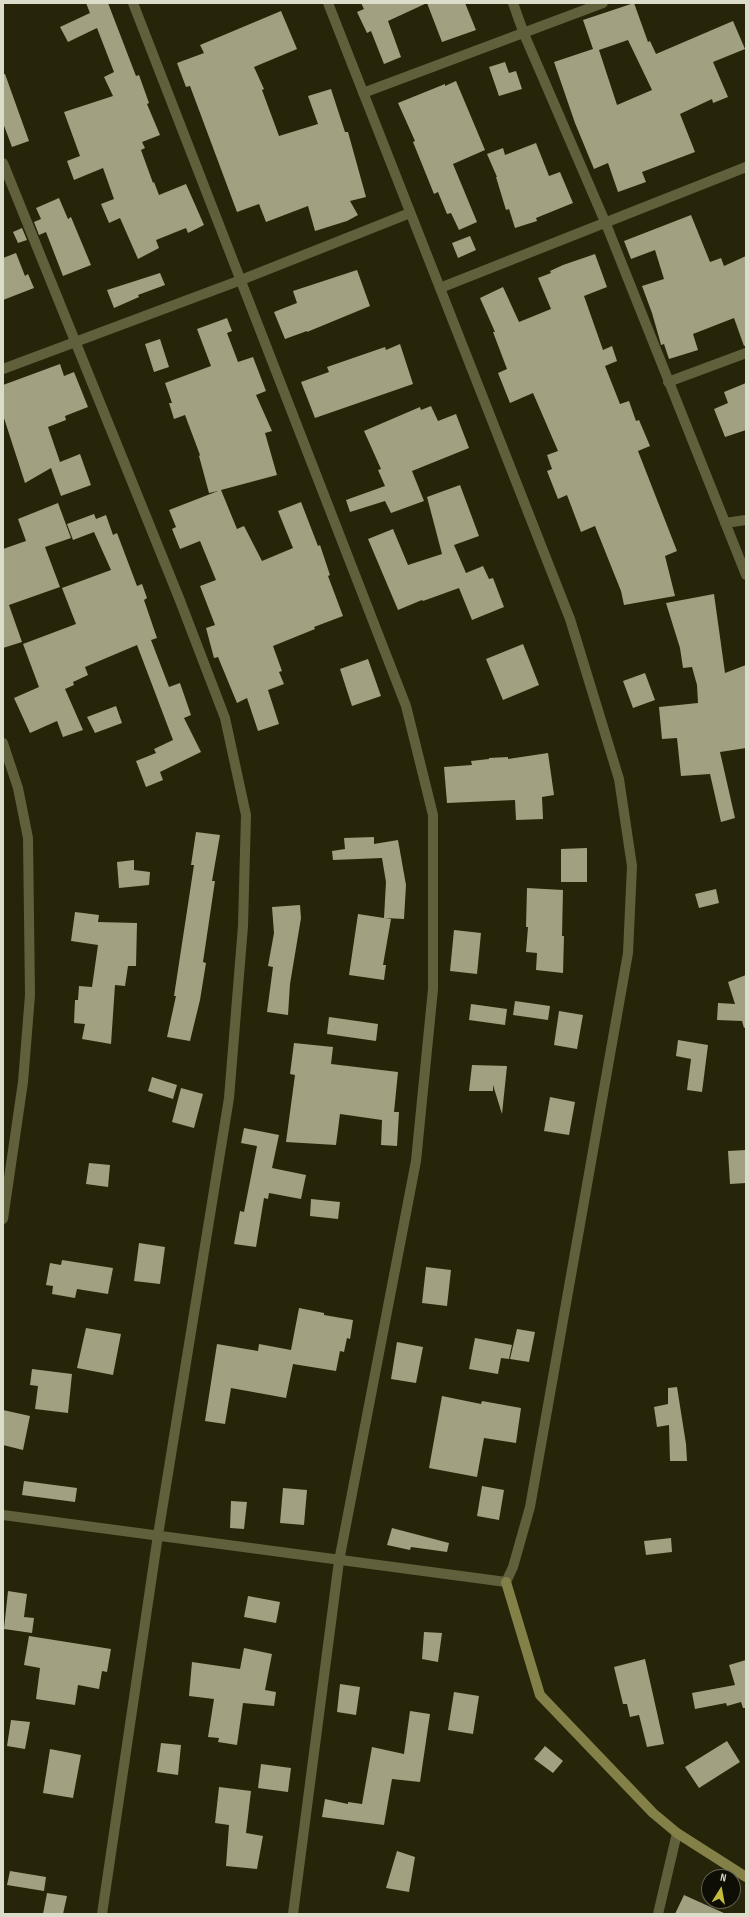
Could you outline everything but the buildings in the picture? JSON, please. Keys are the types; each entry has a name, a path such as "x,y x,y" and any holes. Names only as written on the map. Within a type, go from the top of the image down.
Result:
{"street":[{"path":"132,3 406,706 433,815 433,989 416,1162 339,1561 294,1914"},
{"path":"328,3 570,619 619,779 632,866 628,952 530,1507 513,1567 506,1582 540,1695 653,1813 677,1833 746,1877"},
{"path":"513,3 524,34 606,224 746,575"},
{"path":"363,93 524,34 603,3"},
{"path":"3,163 74,342 179,598 225,718 246,815 243,926 229,1098 158,1535 102,1914"},
{"path":"440,288 606,224 746,167"},
{"path":"3,368 241,280 410,213"},
{"path":"668,382 746,353"},
{"path":"725,523 746,520"},
{"path":"3,743 18,788 28,838 30,995 23,1082 3,1219"},
{"path":"3,1515 158,1535 339,1561 506,1582"},
{"path":"658,1914 677,1833"}]}
